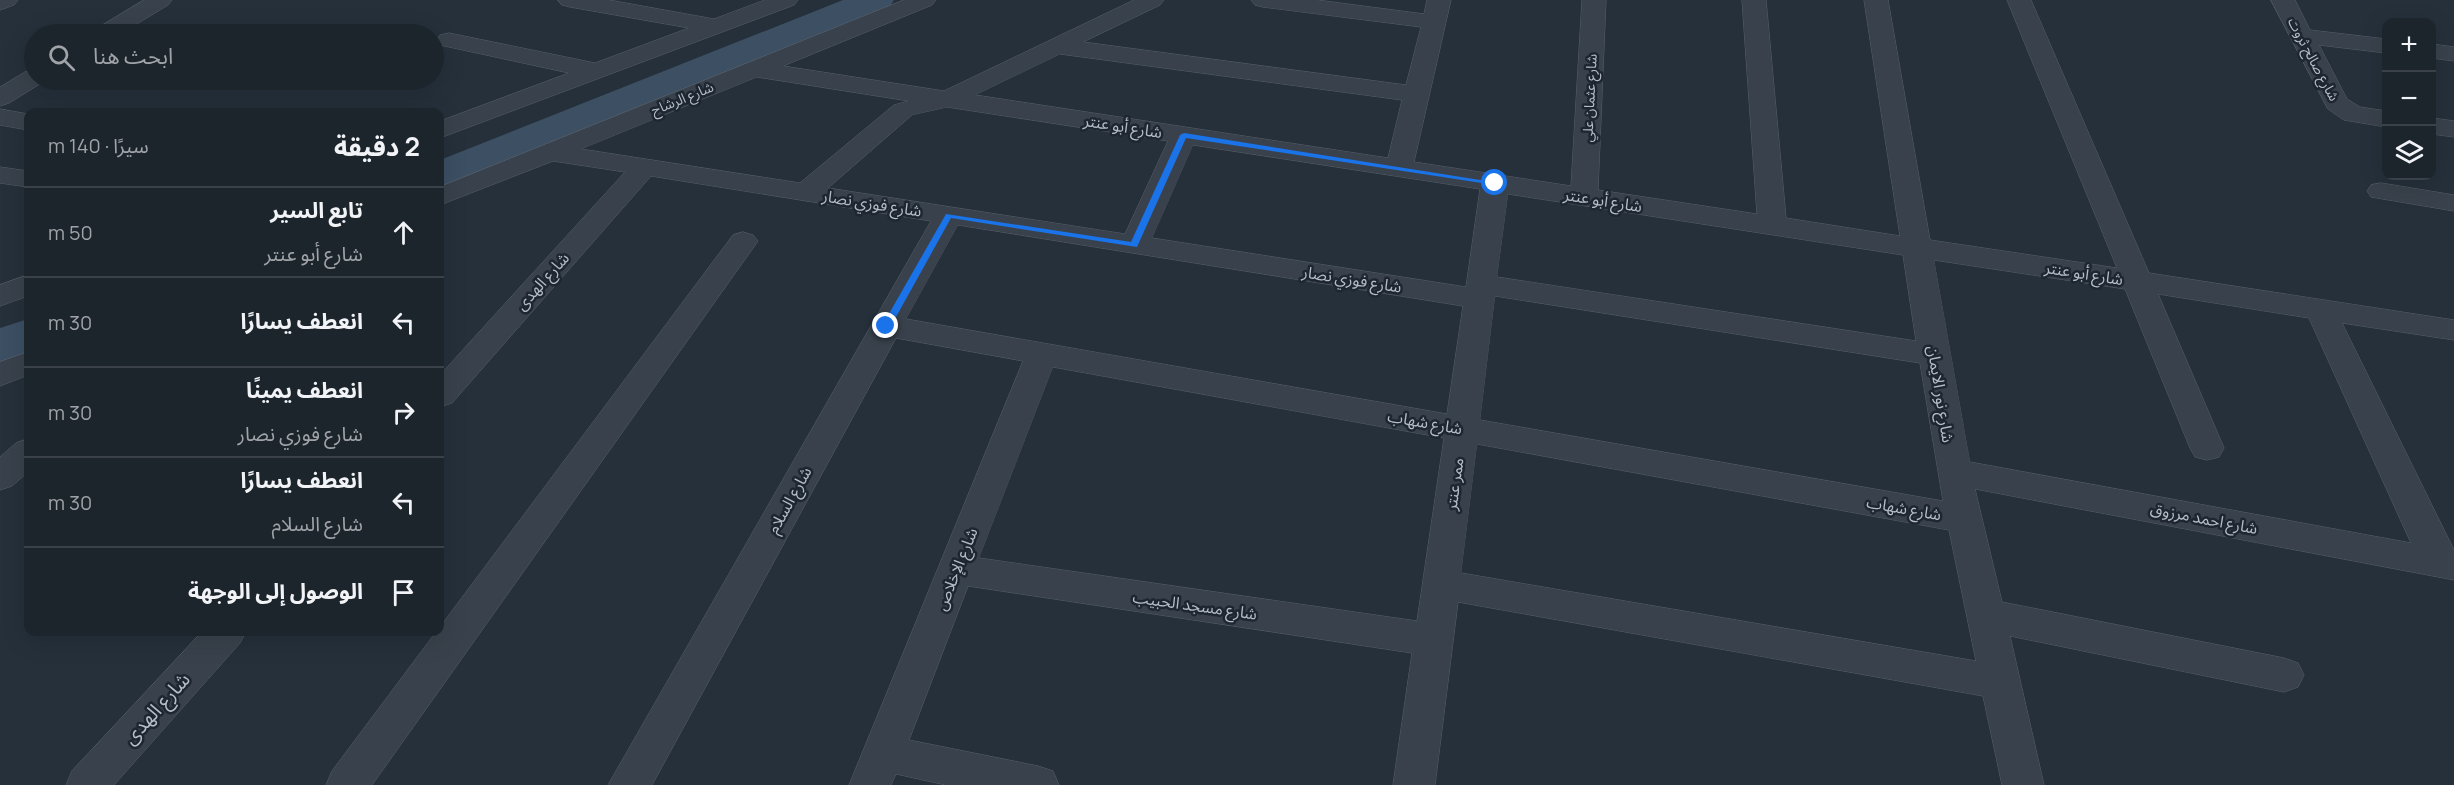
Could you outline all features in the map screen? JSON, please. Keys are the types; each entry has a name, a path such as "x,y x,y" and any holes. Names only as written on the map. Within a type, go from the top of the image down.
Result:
{"street":[{"path":"0,3 6,0"},
{"path":"120,24 160,0"},
{"path":"570,0 717,26"},
{"path":"444,128 786,0"},
{"name":"شارع الرشاح","path":"444,195 924,0"},
{"path":"806,193 897,114 915,105 947,99 1152,0"},
{"path":"1263,0 1436,11 1399,168"},
{"name":"شارع عثمان علي","path":"1584,197 1593,0"},
{"path":"1754,0 1772,226"},
{"name":"شارع نور الايمان","path":"1876,0 1954,472 2023,785"},
{"path":"2019,0 2206,448"},
{"name":"شارع صالح ثروت","path":"2283,0 2340,108 2353,114 2382,118"},
{"path":"2301,36 2382,46"},
{"path":"449,40 596,71"},
{"path":"1056,46 1416,94"},
{"path":"2436,52 2454,54"},
{"name":"شارع أبو عنتر","path":"753,69 2454,330"},
{"path":"0,98 24,83"},
{"path":"0,117 24,121"},
{"path":"2436,127 2454,129"},
{"path":"1134,245 1184,135"},
{"name":"شارع فوزي نصار","path":"549,152 1134,245 1934,354"},
{"name":"شارع الهدى","path":"444,390 645,167"},
{"path":"0,175 24,178"},
{"name":"ممر عنتر","path":"1414,785 1495,183"},
{"path":"2382,191 2454,203"},
{"name":"شارع السلام","path":"629,785 949,215"},
{"path":"347,785 743,241"},
{"path":"2320,309 2447,563"},
{"name":"شارع شهاب","path":"886,326 1965,519"},
{"name":"شارع الإخلاص","path":"876,769 1042,354"},
{"path":"0,375 24,365"},
{"path":"0,477 24,456"},
{"name":"شارع احمد مرزوق","path":"1954,472 2447,563"},
{"name":"شارع مسجد الحبيب","path":"956,569 1433,640"},
{"path":"1440,584 2000,682"},
{"path":"1986,615 2284,675"},
{"name":"شارع الهدى","path":"87,785 222,636"},
{"path":"876,769 1038,785"}],"waterway":[{"path":"444,173 876,0"},
{"path":"0,347 24,338"}],"route":[{"path":"886,326 949,215 1134,245 1184,135 1495,183"}]}
